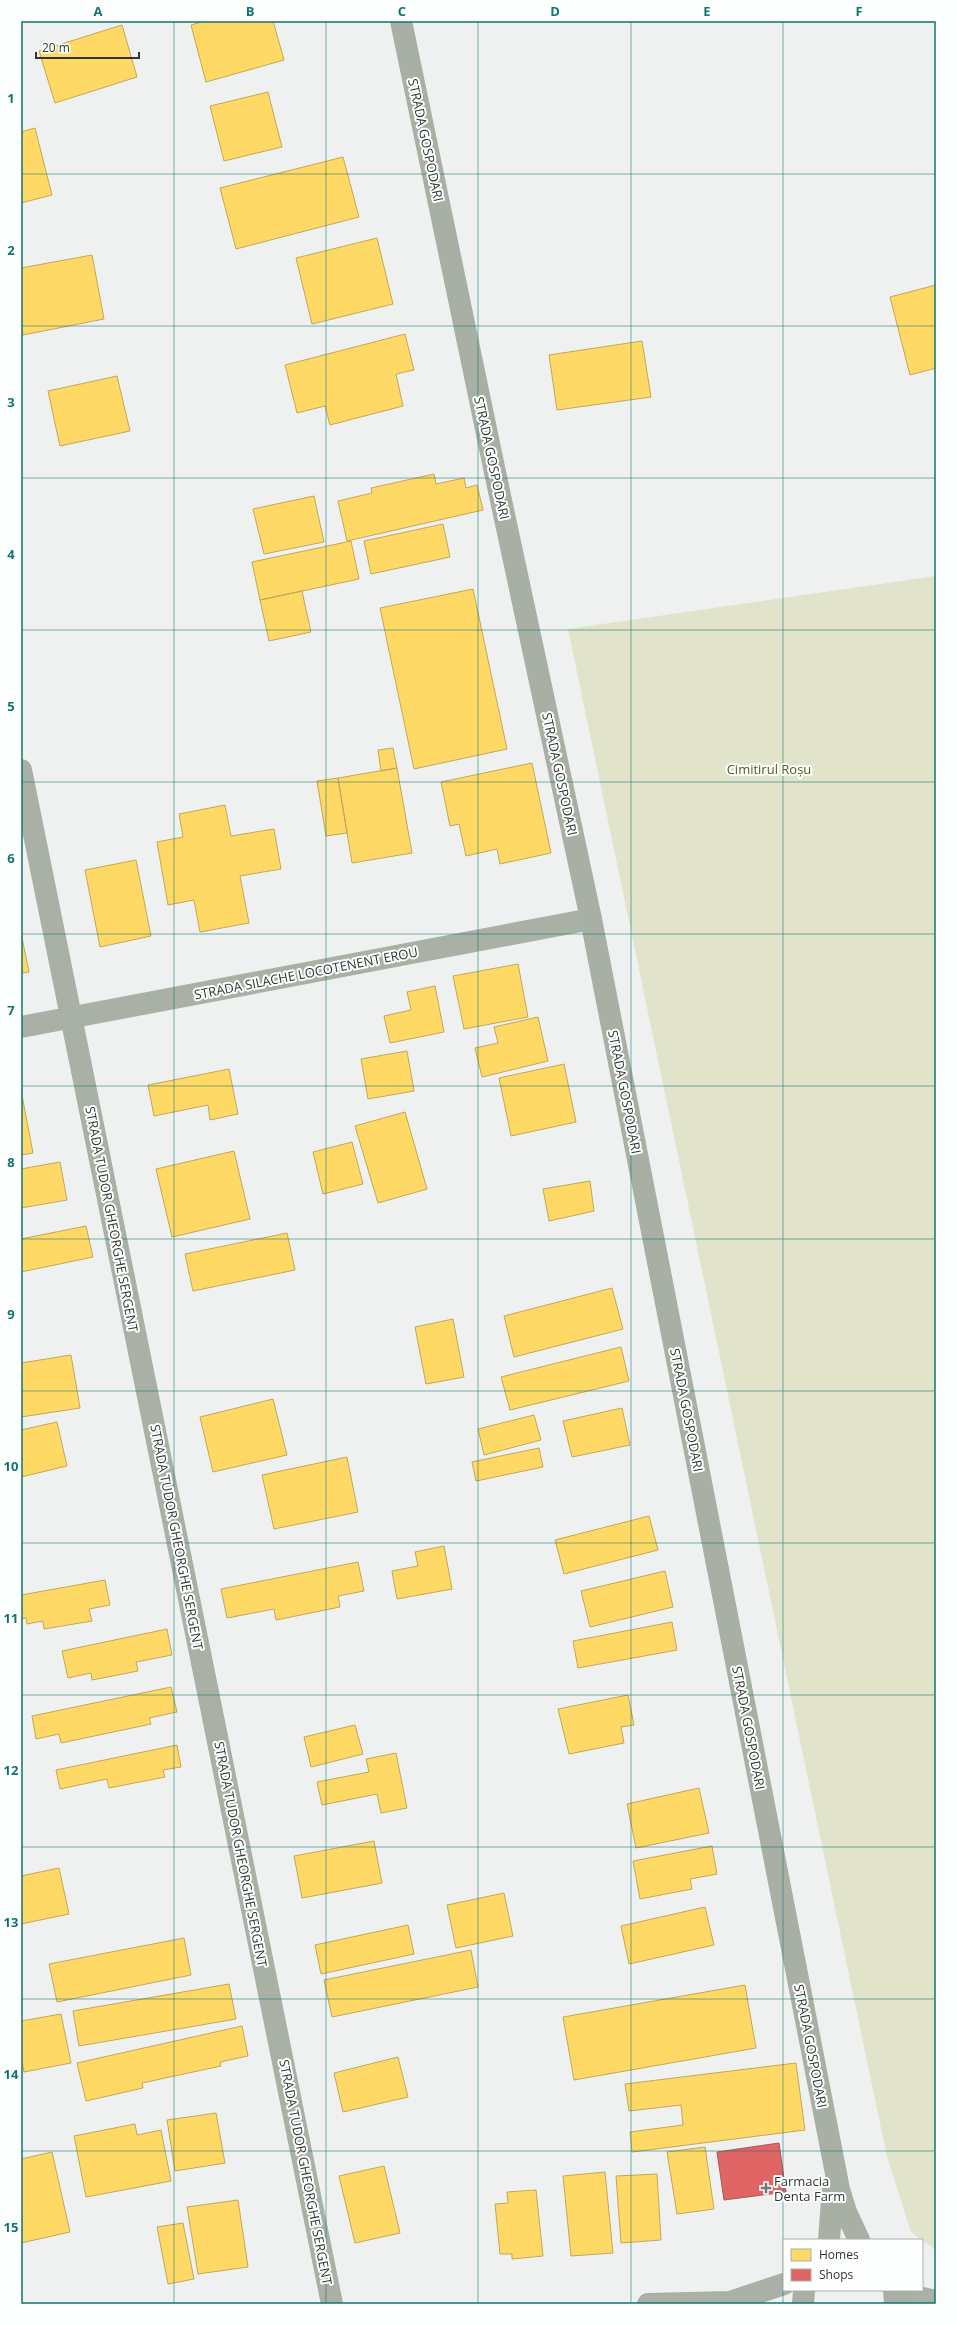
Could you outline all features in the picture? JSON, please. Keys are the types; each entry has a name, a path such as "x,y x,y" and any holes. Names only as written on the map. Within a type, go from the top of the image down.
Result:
{"street":[{"name":"STRADA GOSPODARI","path":"401,21 496,477 592,919 834,2165 846,2212 859,2239"},
{"name":"STRADA TUDOR GHEORGHE SERGENT","path":"21,770 332,2304"},
{"name":"STRADA SILACHE LOCOTENENT EROU","path":"21,1027 592,919"},
{"name":"STRADA GOSPODARI","path":"829,2239 834,2165"},
{"path":"648,2304 735,2303 783,2284"},
{"path":"803,2304 804,2291"},
{"path":"894,2291 895,2304"},
{"path":"906,2291 918,2297 936,2301"}],"green space":[{"name":"Cimitirul Roșu","path":"936,576 936,2250 923,2241 923,2239 911,2232 887,2157 568,629"}],"building: Homes":[{"path":"205,21 273,21 284,60 206,82 191,25"},
{"path":"122,25 137,77 55,103 39,51"},
{"path":"268,92 282,147 224,161 210,106"},
{"path":"35,128 52,195 21,203 21,132"},
{"path":"343,157 359,217 236,249 220,188"},
{"path":"377,238 393,304 312,324 296,258"},
{"path":"92,255 104,319 23,335 21,324 21,268"},
{"path":"936,285 936,368 910,375 890,297"},
{"path":"405,334 414,370 396,374 403,406 330,425 325,406 297,413 285,365"},
{"path":"642,341 651,397 557,410 549,355"},
{"path":"117,376 130,431 60,446 48,391"},
{"path":"434,474 436,484 464,478 466,488 477,485 483,510 347,541 338,501 372,493 371,488"},
{"path":"314,496 324,542 264,554 253,509"},
{"path":"443,524 450,557 371,574 364,541"},
{"path":"351,541 359,579 260,600 252,562"},
{"path":"473,589 507,749 414,769 380,608"},
{"path":"302,591 311,632 269,641 260,600"},
{"path":"393,748 397,768 381,771 378,750"},
{"path":"532,763 551,853 500,864 497,849 466,856 459,824 450,826 441,782"},
{"path":"397,768 412,853 352,863 338,778"},
{"path":"338,778 347,833 326,836 317,781"},
{"path":"225,805 231,836 274,829 281,869 240,876 249,923 200,932 194,900 168,905 157,842 183,837 179,814"},
{"path":"136,860 151,936 100,947 85,870"},
{"path":"21,933 29,972 21,973"},
{"path":"518,964 528,1017 464,1029 453,976"},
{"path":"435,986 444,1032 390,1043 384,1016 411,1010 407,992"},
{"path":"538,1017 548,1061 482,1077 475,1048 498,1043 494,1027"},
{"path":"407,1051 414,1091 368,1099 361,1059"},
{"path":"564,1064 576,1122 511,1136 499,1078"},
{"path":"229,1069 238,1114 210,1120 208,1105 154,1116 148,1085"},
{"path":"21,1090 33,1153 21,1155"},
{"path":"405,1112 427,1189 378,1203 355,1126"},
{"path":"352,1142 363,1184 323,1194 313,1152"},
{"path":"234,1151 250,1219 172,1237 156,1169"},
{"path":"60,1162 67,1200 21,1208 21,1169"},
{"path":"590,1181 594,1211 549,1221 543,1189"},
{"path":"86,1226 93,1257 21,1272 21,1239"},
{"path":"287,1233 295,1270 193,1291 185,1254"},
{"path":"612,1288 623,1329 514,1357 504,1316"},
{"path":"453,1319 464,1377 426,1384 415,1327"},
{"path":"621,1347 629,1381 510,1410 501,1377"},
{"path":"71,1355 80,1408 21,1417 21,1363"},
{"path":"273,1399 287,1455 213,1472 200,1417"},
{"path":"622,1408 630,1445 572,1457 563,1421"},
{"path":"534,1415 541,1440 484,1455 478,1429"},
{"path":"57,1422 67,1466 21,1477 21,1430"},
{"path":"539,1448 543,1467 476,1481 472,1462"},
{"path":"347,1457 358,1512 274,1529 262,1475"},
{"path":"649,1516 658,1550 564,1574 555,1540"},
{"path":"444,1546 452,1589 397,1599 392,1571 418,1566 415,1552"},
{"path":"358,1562 364,1591 338,1596 340,1607 276,1620 274,1609 227,1618 221,1589"},
{"path":"665,1571 673,1607 590,1627 581,1591"},
{"path":"105,1580 110,1605 89,1609 92,1621 44,1629 43,1621 27,1624 26,1618 21,1619 21,1595"},
{"path":"672,1622 677,1650 578,1668 573,1641"},
{"path":"167,1629 172,1655 136,1662 138,1671 92,1680 91,1673 68,1678 62,1651"},
{"path":"171,1687 177,1712 149,1718 151,1724 61,1743 59,1734 36,1739 32,1716"},
{"path":"628,1695 634,1725 621,1727 624,1743 569,1754 558,1709"},
{"path":"355,1725 363,1754 311,1767 304,1737"},
{"path":"177,1745 181,1767 163,1770 165,1777 109,1788 107,1779 60,1789 56,1770"},
{"path":"396,1753 407,1808 381,1813 377,1794 322,1805 317,1782 369,1772 366,1759"},
{"path":"699,1788 709,1833 636,1848 627,1804"},
{"path":"374,1841 382,1883 302,1898 294,1856"},
{"path":"712,1846 717,1874 690,1879 692,1889 640,1899 633,1861"},
{"path":"59,1868 69,1914 21,1924 21,1876"},
{"path":"504,1893 513,1936 456,1948 447,1905"},
{"path":"705,1907 714,1945 629,1964 621,1926"},
{"path":"408,1925 414,1954 321,1974 315,1945"},
{"path":"184,1938 191,1975 57,2002 49,1964"},
{"path":"471,1950 478,1987 332,2017 324,1980"},
{"path":"229,1984 236,2019 79,2046 73,2011"},
{"path":"745,1985 756,2048 574,2080 563,2017"},
{"path":"61,2014 71,2063 24,2072 21,2056 21,2021"},
{"path":"242,2026 248,2056 220,2062 221,2066 142,2083 143,2088 86,2101 77,2063"},
{"path":"398,2057 408,2097 343,2112 334,2073"},
{"path":"796,2063 805,2130 632,2152 630,2132 683,2125 681,2105 629,2111 625,2084"},
{"path":"216,2113 225,2163 175,2171 167,2120"},
{"path":"135,2124 137,2135 161,2130 171,2181 86,2197 74,2136"},
{"path":"705,2147 714,2209 677,2214 667,2152"},
{"path":"52,2152 70,2232 21,2243 21,2159"},
{"path":"384,2166 400,2233 355,2243 339,2176"},
{"path":"605,2172 613,2253 571,2256 563,2176"},
{"path":"657,2174 661,2240 621,2243 616,2176"},
{"path":"536,2190 543,2256 512,2259 512,2254 500,2254 495,2204 508,2203 507,2192"},
{"path":"238,2200 248,2267 198,2274 187,2207"},
{"path":"183,2223 194,2279 168,2284 157,2227"}],"building: Shops":[{"path":"779,2143 786,2192 724,2200 717,2152"}],"place":[{"name":"Farmacia Denta Farm","path":"766,2188"}]}
